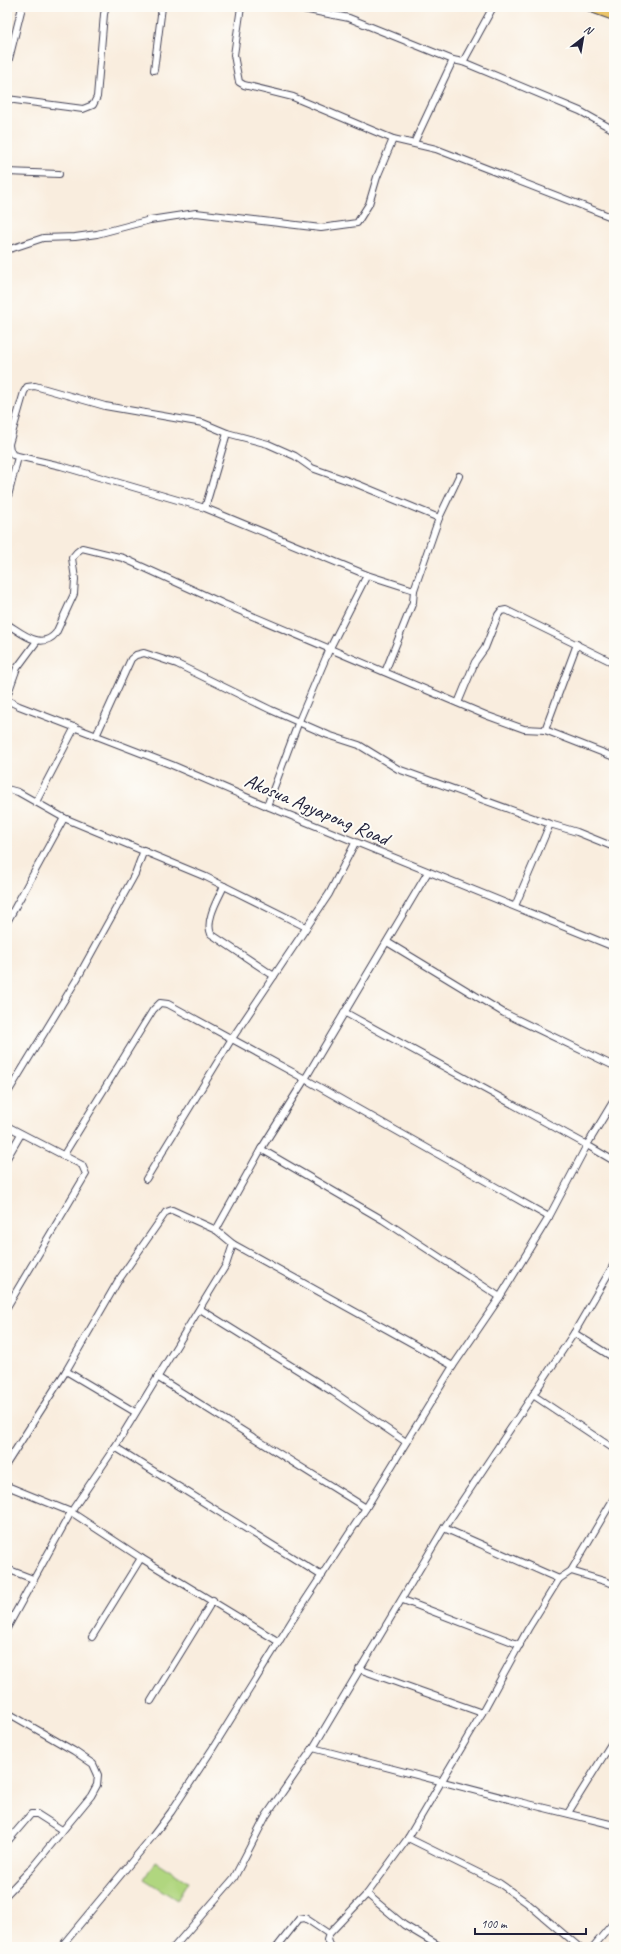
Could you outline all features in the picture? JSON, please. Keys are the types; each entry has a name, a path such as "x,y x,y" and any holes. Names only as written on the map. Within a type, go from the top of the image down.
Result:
{"highway":[{"path":"592,7 614,15"}],"street":[{"path":"7,67 22,7"},
{"path":"7,99 83,109 93,105 96,97 104,14 106,7"},
{"path":"154,70 162,7"},
{"path":"242,7 234,55 239,82 244,85 293,97 392,139 414,143 443,152 614,218"},
{"path":"293,7 349,18 453,60 463,62 580,111 614,130"},
{"path":"463,62 493,7"},
{"path":"414,143 453,60"},
{"path":"7,250 43,238 75,237 97,234 150,220 196,212 322,228 357,223 369,204 377,177 392,139"},
{"path":"7,172 59,174"},
{"path":"414,590 366,575 205,508 61,466 18,457 10,450 9,444 24,392 30,385 105,406 203,422 227,433 268,444 295,456 312,468 357,484 438,518"},
{"path":"205,508 227,433"},
{"path":"7,500 18,457"},
{"path":"385,672 413,602 414,590 438,518 459,476"},
{"path":"7,624 37,642 44,642 51,639 74,594 75,579 72,558 82,548 122,558 224,604 511,725 524,729 545,730 614,757"},
{"path":"266,806 299,721 330,648 366,575"},
{"path":"458,703 475,662 485,648 501,611 506,610 514,613 614,662"},
{"path":"7,696 17,668 37,642"},
{"path":"545,730 577,644"},
{"path":"96,736 131,659 136,654 144,652 177,664 271,710 328,735 359,745 398,769 550,824 577,832 614,847"},
{"name":"Akosua Agyapong Road","path":"7,700 172,766 355,843 614,947"},
{"path":"36,802 75,727"},
{"path":"7,789 36,802 64,818 144,850 224,886 306,928"},
{"path":"7,922 64,818"},
{"path":"515,906 550,824"},
{"path":"146,1179 231,1040 328,894 355,843"},
{"path":"7,1094 78,979 135,874 144,850"},
{"path":"216,1230 261,1149 428,872"},
{"path":"224,886 211,917 209,929 211,934 274,976"},
{"path":"387,942 504,1013 614,1066"},
{"path":"63,1156 153,1010 160,1003 168,1004 231,1040 305,1078 549,1217"},
{"path":"344,1012 614,1161"},
{"path":"61,1947 171,1812 212,1751 279,1642 366,1508 453,1366 500,1297 549,1217 587,1145 614,1100"},
{"path":"7,1126 82,1165 86,1174 7,1307"},
{"path":"7,1158 22,1134"},
{"path":"261,1149 383,1220 500,1297"},
{"path":"7,1463 66,1371 118,1281 166,1212 172,1210 216,1230 233,1244 453,1366"},
{"path":"7,1628 71,1512 115,1447 226,1265 233,1244"},
{"path":"174,1947 234,1878 266,1816 313,1748 359,1669 403,1600 444,1528 574,1333 614,1265"},
{"path":"200,1309 332,1392 406,1442"},
{"path":"574,1333 614,1358"},
{"path":"66,1371 135,1412"},
{"path":"157,1377 366,1508"},
{"path":"532,1395 614,1449"},
{"path":"115,1447 322,1576"},
{"path":"7,1486 71,1512 141,1558 213,1600 279,1642"},
{"path":"330,1947 327,1940 329,1934 367,1894 408,1838 559,1579 571,1571 613,1501"},
{"path":"444,1528 559,1579"},
{"path":"92,1637 141,1558"},
{"path":"7,1569 33,1579"},
{"path":"571,1571 614,1584"},
{"path":"151,1702 213,1600"},
{"path":"403,1600 520,1645"},
{"path":"359,1669 482,1713"},
{"path":"7,1713 74,1751 93,1764 98,1775 97,1786 91,1796 7,1894"},
{"path":"568,1813 614,1739"},
{"path":"313,1748 614,1825"},
{"path":"7,1842 31,1814 37,1814 62,1830"},
{"path":"408,1838 499,1883 526,1902 579,1947"},
{"path":"367,1894 404,1925 442,1947"},
{"path":"278,1947 299,1919 305,1918 329,1934"},
{"path":"594,1947 614,1922"}],"green space":[{"path":"155,1861 188,1882 177,1900 144,1879"}]}
